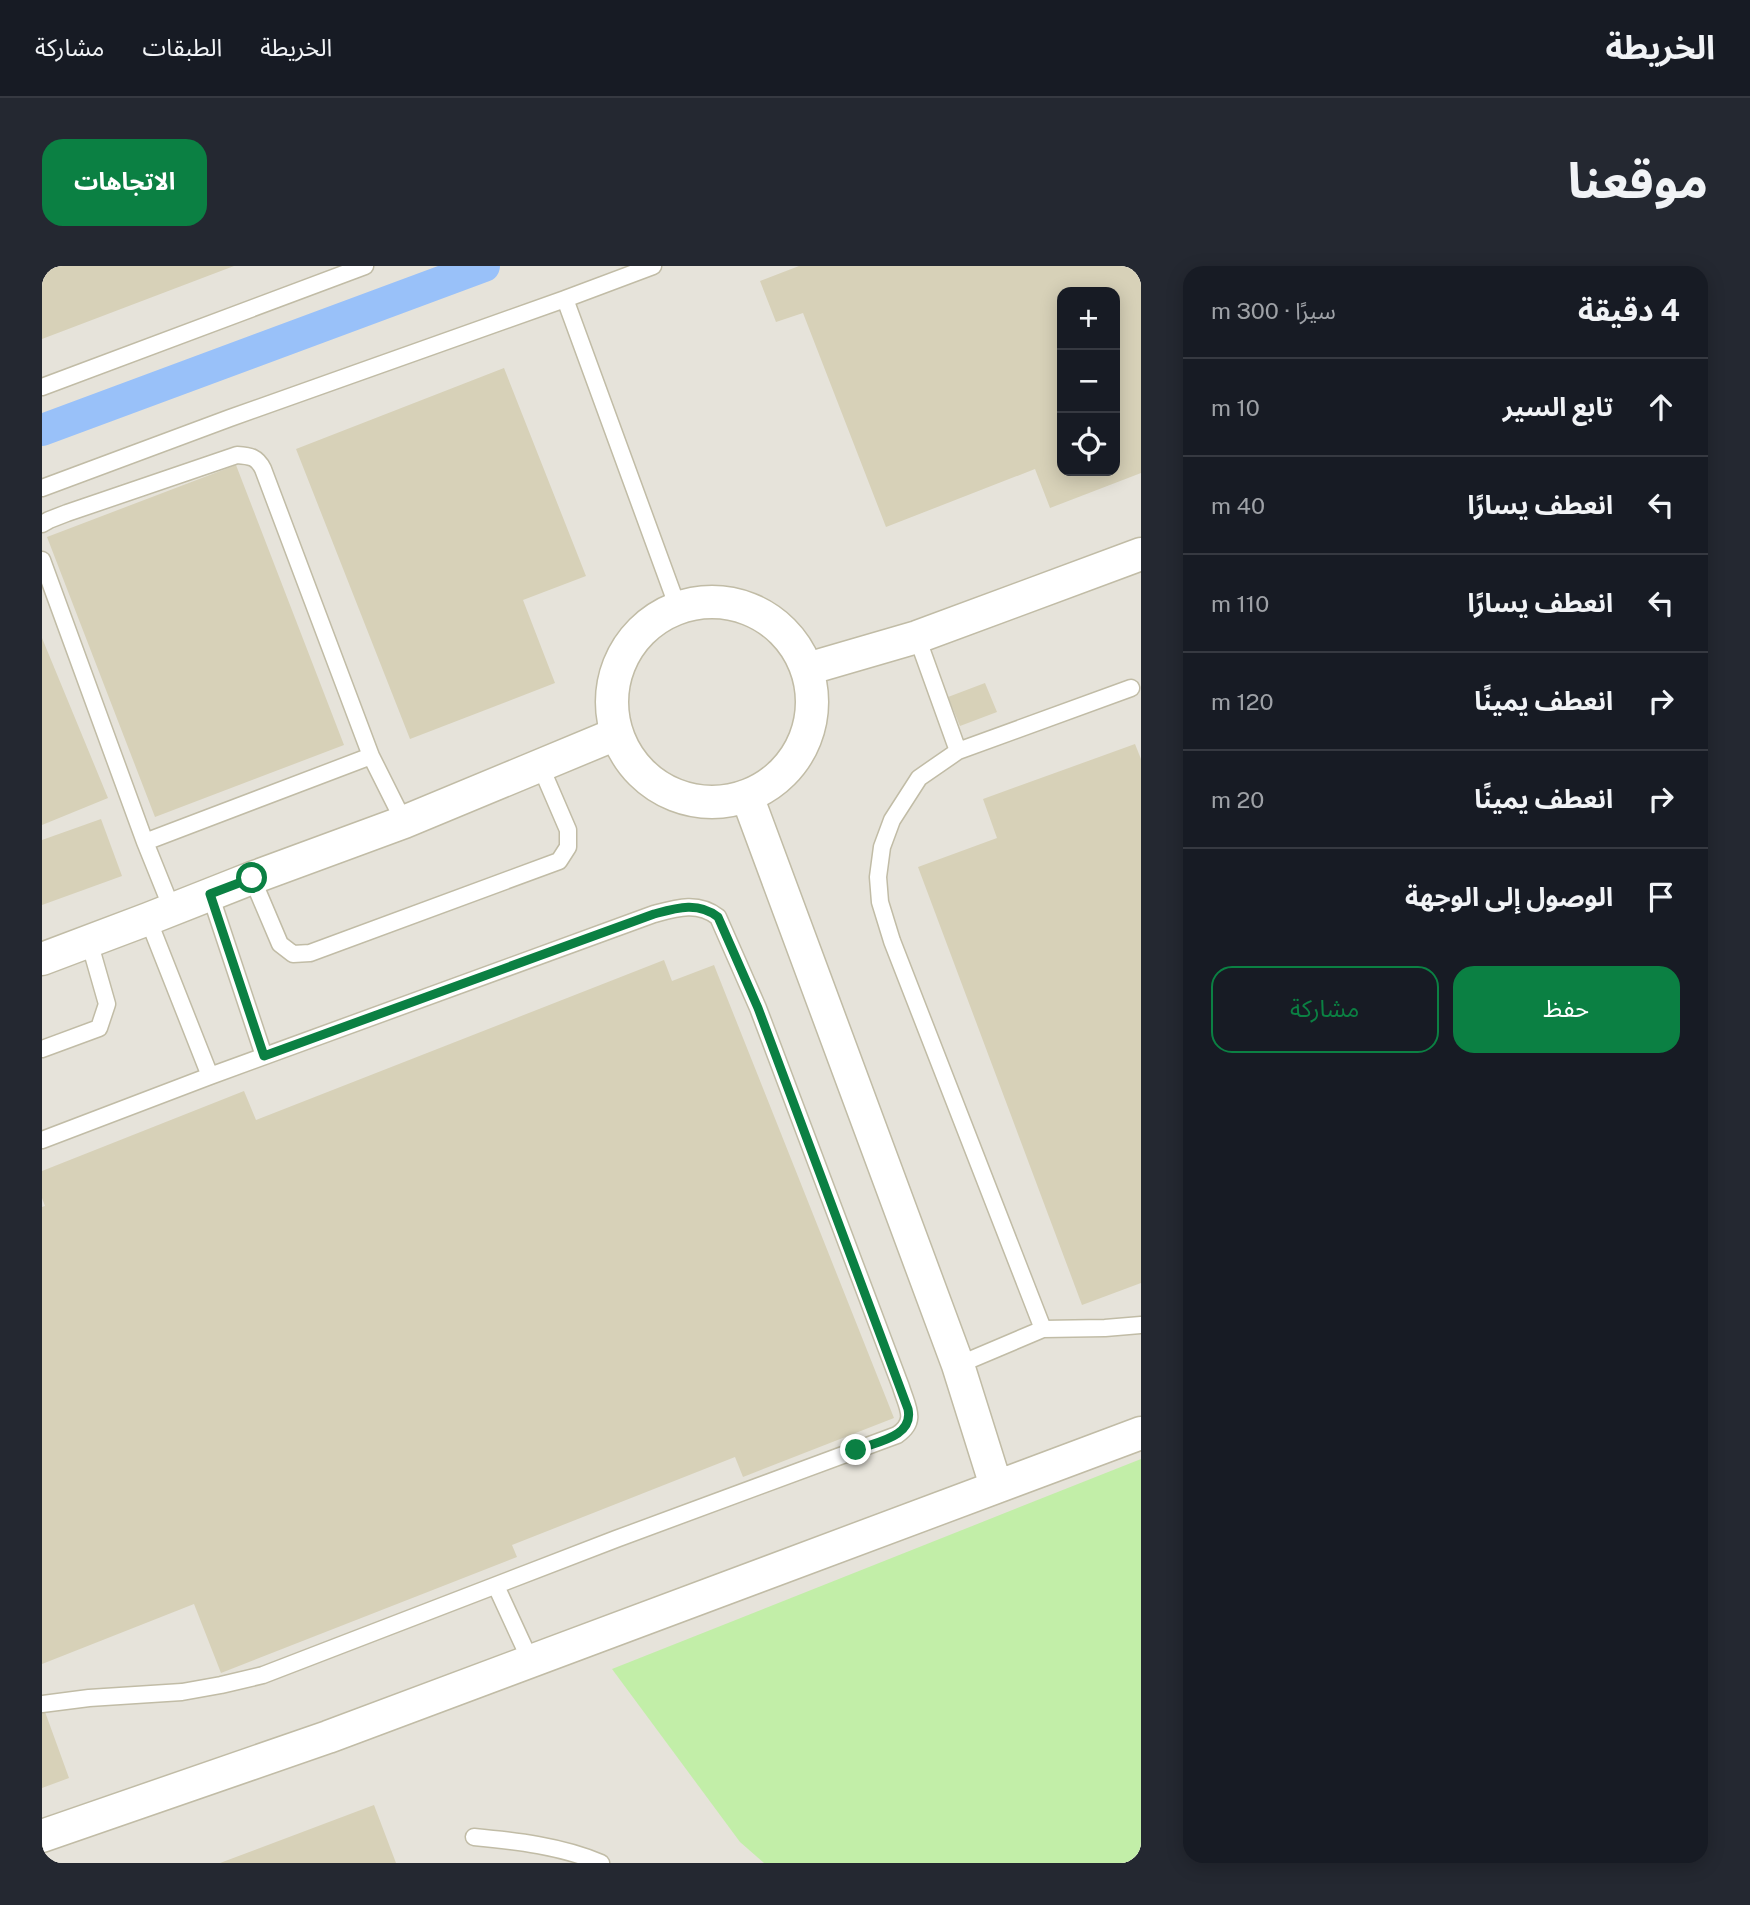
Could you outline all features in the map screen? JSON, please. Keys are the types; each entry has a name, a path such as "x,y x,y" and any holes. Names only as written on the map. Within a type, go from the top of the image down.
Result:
{"street":[{"path":"807,669 917,637 1141,554"},
{"path":"709,602 750,610 769,620 792,641 807,669 812,694 811,720 803,745 780,775 770,784 747,796 725,802 702,802 679,797 658,788 640,773 626,755 616,734 611,704 615,673 629,645 650,622 678,608 709,602"},
{"path":"42,959 404,822 616,734"},
{"path":"747,796 958,1365 996,1486"},
{"path":"42,1836 341,1732 1141,1433"}],"lane":[{"path":"42,387 365,266"},
{"path":"42,488 653,266"},
{"path":"565,299 678,608"},
{"path":"42,524 237,455 258,460 371,756 404,822"},
{"path":"42,560 145,842 160,914 210,1076"},
{"path":"917,637 958,751"},
{"path":"1042,1329 897,954 880,902 878,877 882,847 892,820 919,778 958,751 1131,688"},
{"path":"145,842 371,756"},
{"path":"252,878 280,944 293,954 310,953 559,861 568,847 568,830 540,765"},
{"path":"210,894 264,1056"},
{"path":"42,1140 511,965 668,910 682,907 709,910 718,917 758,1008 901,1387 909,1422 897,1435 263,1675 182,1692 42,1704"},
{"path":"42,1049 99,1028 107,1004 89,942"},
{"path":"958,1365 1042,1329 1141,1325"},
{"path":"496,1586 531,1662"},
{"path":"474,1837 513,1841 546,1855 590,1858 601,1863"}],"shaded area":[{"path":"42,266 1141,266 1141,1863 42,1863"}],"green space":[{"path":"1141,1459 1141,1863 764,1863 740,1842 612,1669"}],"building":[{"path":"42,266 234,266 42,339"},
{"path":"799,266 1141,266 1141,473 1050,508 1035,469 886,527 803,313 776,322 760,281"},
{"path":"504,368 586,576 523,600 555,683 410,739 296,449"},
{"path":"236,465 344,745 155,817 47,537"},
{"path":"42,638 108,798 42,825"},
{"path":"985,683 997,712 960,726 948,697"},
{"path":"1135,744 1141,759 1141,1283 1082,1305 918,867 997,838 983,799"},
{"path":"101,819 122,876 42,905 42,840"},
{"path":"664,960 672,981 714,965 894,1418 743,1477 735,1457 512,1545 517,1557 221,1673 194,1604 42,1664 42,1207 45,1206 42,1198 42,1171 244,1091 256,1120"},
{"path":"44,1709 69,1778 42,1788 42,1710"},
{"path":"374,1805 396,1863 220,1863"}],"waterway":[{"path":"42,430 484,266"}],"route":[{"path":"252,878 210,894 264,1056 654,914 682,907 699,907 718,917 758,1008 910,1416 904,1430 897,1435 856,1450"}]}
